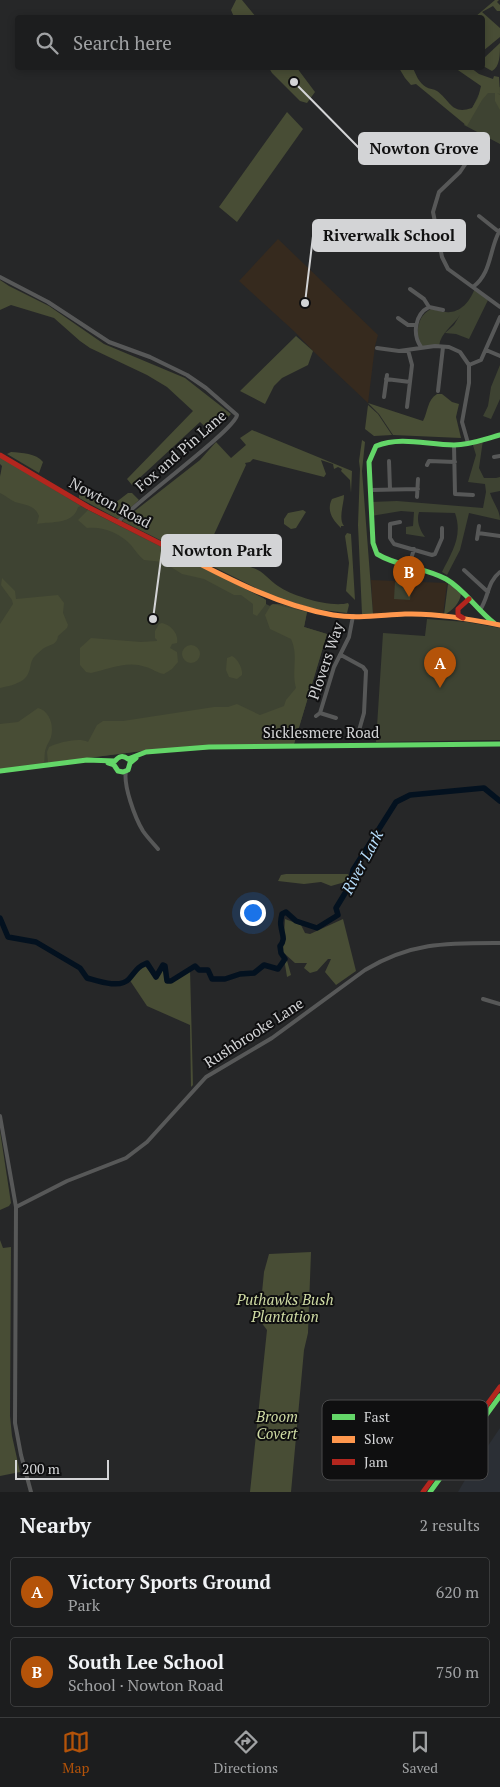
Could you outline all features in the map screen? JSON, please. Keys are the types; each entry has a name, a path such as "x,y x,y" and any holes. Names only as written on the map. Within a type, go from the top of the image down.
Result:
{"main road":[{"path":"498,625 444,578 381,557 374,548 369,462 376,446 384,442 454,445 500,435"},
{"name":"Nowton Road","path":"0,455 88,507 272,599 334,615 408,614 466,619 498,625"},
{"path":"442,617 458,609 469,599"},
{"path":"458,609 458,615 466,619"},
{"path":"474,620 479,617 480,610"},
{"name":"Sicklesmere Road","path":"0,771 87,760 115,763 122,756 129,761 142,754 209,747 500,744"},
{"path":"115,763 116,770 124,773 129,761"},
{"path":"488,1403 500,1387"},
{"path":"488,1412 500,1396"},
{"path":"423,1492 432,1480"},
{"path":"430,1492 439,1480"}],"street":[{"path":"473,146 460,172 439,192 433,212 445,264 448,269 500,307"},
{"path":"474,287 486,272 499,231 479,216"},
{"path":"494,244 500,247"},
{"name":"Fox and Pin Lane","path":"0,277 48,302 109,342 150,357 187,375 206,388 237,416 236,420 214,441 118,522"},
{"path":"410,289 424,299 429,307 443,310"},
{"path":"421,347 418,344 416,325 420,314 429,307"},
{"path":"469,365 481,360 500,317"},
{"path":"398,318 408,325 416,325"},
{"path":"377,348 399,351 435,346 449,347 460,352 469,365 469,383 462,419 468,443"},
{"path":"438,391 443,347"},
{"path":"407,407 412,365 408,350"},
{"path":"486,350 500,356"},
{"path":"384,397 387,377 410,382"},
{"path":"454,445 455,494 473,495"},
{"path":"494,458 500,456"},
{"path":"389,460 390,490"},
{"path":"427,465 429,461 455,462"},
{"path":"417,497 418,479"},
{"path":"371,490 418,489"},
{"path":"400,522 390,524 390,538 394,544 432,555 435,554 442,538 442,528"},
{"path":"477,538 479,526"},
{"path":"478,533 500,536"},
{"path":"409,566 414,549"},
{"path":"464,570 488,592"},
{"path":"480,610 486,601 492,580 500,572"},
{"name":"Plovers Way","path":"336,717 318,714 334,667 349,637 353,616"},
{"path":"341,655 363,667 366,671 364,714 360,733"},
{"path":"124,773 138,821 144,832 158,849"},
{"name":"Rushbrooke Lane","path":"16,1207 67,1181 126,1158 147,1142 206,1077 272,1038 380,961 419,947 442,944 500,943"},
{"path":"483,999 500,1004"},
{"path":"0,1116 16,1207 15,1423 31,1492"}],"shaded area":[{"path":"278,239 378,335 368,403 239,281"},
{"path":"371,580 447,583 443,615 393,612 373,614"},
{"path":"500,1428 500,1492 458,1492 465,1480 488,1480 488,1446"}],"green space":[{"path":"236,0 242,0 254,15 233,15 231,10"},
{"path":"495,0 499,0 497,2 500,5 500,11 497,11 493,6 482,12 500,28 500,37 485,49 485,15 477,15"},
{"path":"500,43 498,63 492,71 485,67 485,57"},
{"path":"270,70 298,70 315,92 307,103 300,101"},
{"path":"400,70 414,70 418,79 427,88 437,91 455,108 465,110 472,108 478,98 481,86 458,70 474,70 493,79 494,76 499,77 500,94 497,93 500,95 500,110 495,101 495,93 488,93 467,126 416,84 411,85"},
{"path":"500,87 500,144 464,125 480,92"},
{"path":"287,112 303,129 237,222 219,207"},
{"path":"0,280 49,306 104,344 185,378 231,414 212,433 200,422 132,485 127,479 193,411 167,387 147,375 90,348 54,318 11,305 0,310"},
{"path":"475,288 489,298 469,339 456,334 445,333 439,346 421,346 418,336 418,325 426,312 431,309 443,312 455,311 463,307","holes":["460,315 454,325 445,333"]},
{"path":"296,336 313,351 308,365 282,378 274,386 265,404 240,391"},
{"path":"500,365 500,399 491,419 483,416 488,406 491,387"},
{"path":"437,394 442,394 452,402 459,404 456,417 461,438 393,435 379,414 368,403 423,421 429,403"},
{"path":"368,405 378,414 392,435 374,436 365,429"},
{"path":"252,430 352,471 351,493 350,480 341,471 342,469 338,467 334,469 333,464 321,460 326,474 324,477 253,459 245,463 246,465 205,554 257,569 284,590 302,597 332,604 348,603 347,613 315,609 272,596 122,521 200,460 216,442 231,458 246,445 240,438"},
{"path":"362,440 365,442 362,471 373,614 362,614 358,525 359,461"},
{"path":"483,440 479,468 484,478 500,477 500,491 490,493 500,520 469,513 460,550 447,575 442,572 453,551 457,537 458,529 455,513 419,512 419,525 425,537 406,534 406,527 413,526 414,512 401,511 371,516 371,502 397,501 483,508 486,492 485,484 468,482 476,455 472,442"},
{"path":"11,452 28,454 40,459 43,462 39,473 7,454"},
{"path":"0,457 81,506 78,507 72,517 61,521 37,524 39,516 35,510 13,501 0,493 2,466 0,464"},
{"path":"5,460 88,510 263,598 266,600 266,604 270,606 278,604 307,612 304,627 327,634 294,744 150,750 0,769 0,477"},
{"path":"128,493 132,493 139,500 118,519 79,498 79,494 97,495 115,503"},
{"path":"344,495 341,515 344,526 341,526 341,528 333,518 330,511 330,503 332,499"},
{"path":"88,510 263,598 266,600 266,604 257,616 253,614 253,604 241,595 234,595 204,579 182,574 163,562 144,560 122,537 105,529 87,528 78,520"},
{"path":"303,510 306,512 296,528 291,529 284,524 284,519 288,513"},
{"path":"347,533 351,534 355,600 346,591 349,563 345,536"},
{"path":"2,578 15,591 16,599 58,595 64,603 63,613 68,625 58,636 55,643 44,648 35,656 28,674 23,680 0,688 0,624 13,604 1,585"},
{"path":"395,582 412,583 410,600 394,599"},
{"path":"448,584 461,594 455,606 444,615"},
{"path":"273,604 307,612 304,627 327,634 294,744 150,750 48,763 47,752 49,747 74,740 88,742 97,725 103,721 123,721 214,707 228,707 237,704 260,715 284,706 286,700 296,688 294,675 295,657 291,639 270,629 265,615"},
{"path":"427,619 467,622 500,628 500,740 376,742 383,633 425,636"},
{"path":"162,623 174,630 177,636 177,643 172,644 170,648 177,652 178,662 164,674 132,664 91,673 86,672 80,665 80,648 91,638 141,642 157,641 155,631 159,624"},
{"path":"187,645 195,645 200,650 198,661 187,663 182,658 182,650"},
{"path":"232,656 242,670 242,675 237,679 229,677 226,670 227,658"},
{"path":"38,708 46,712 52,728 51,737 45,750 44,764 0,769 0,724 18,722"},
{"path":"348,874 349,876 345,882 331,886 321,882 304,884 278,881 281,875"},
{"path":"285,919 301,925 305,933 310,934 343,919 356,971 336,985 325,972 331,959 328,959 317,971 310,973 304,968 307,963 295,963 284,954 291,975 287,977 283,952"},
{"path":"142,965 153,976 157,975 164,968 166,980 170,983 190,969 193,1085 191,1087 190,1025 147,1006 129,979"},
{"path":"0,1131 11,1203 0,1210"},
{"path":"0,1240 3,1248 11,1247 10,1416 12,1436 20,1472 0,1476"},
{"name":"Broom Covert","path":"311,1252 308,1333 304,1350 291,1492 250,1492 267,1330 261,1322 260,1313 264,1272 269,1254"}],"waterway":[{"name":"River Lark","path":"0,918 8,937 36,942 80,968 87,978 109,983 125,982 147,963 156,977 163,965 165,966 167,981 171,981 195,966 199,970 208,970 212,979 225,979 240,974 254,973 264,965 278,969 285,959 281,953 280,946 283,939 282,914 286,912 296,921 317,928 338,915 336,908 350,885 353,870 396,802 410,795 484,788 500,801"}],"traffic: fast":[{"path":"494,623 446,579 394,562 377,554 373,543 369,462 376,446 386,443 405,441 460,445 500,435"},
{"path":"0,771 87,760 115,761 121,757 128,759 146,752 209,747 500,744"},
{"path":"108,763 114,765 118,771 123,772 128,770 130,763 136,758"},
{"path":"488,1412 500,1396"},
{"path":"430,1492 439,1480"}],"traffic: slow":[{"path":"177,552 272,598 333,615 351,617 429,614 500,625"}],"traffic: jam":[{"path":"0,455 88,507 177,552"},
{"path":"463,618 458,615 458,609 469,599"},
{"path":"488,1403 500,1387"},
{"path":"423,1492 432,1480"}],"place":[{"name":"Nowton Grove","path":"294,82"},
{"name":"Riverwalk School","path":"305,303"},
{"name":"South Lee School","path":"409,597"},
{"name":"Nowton Park","path":"153,619"},
{"name":"Victory Sports Ground","path":"440,688"}],"park label":[{"name":"Puthawks Bush Plantation","path":"285,1308"}]}
